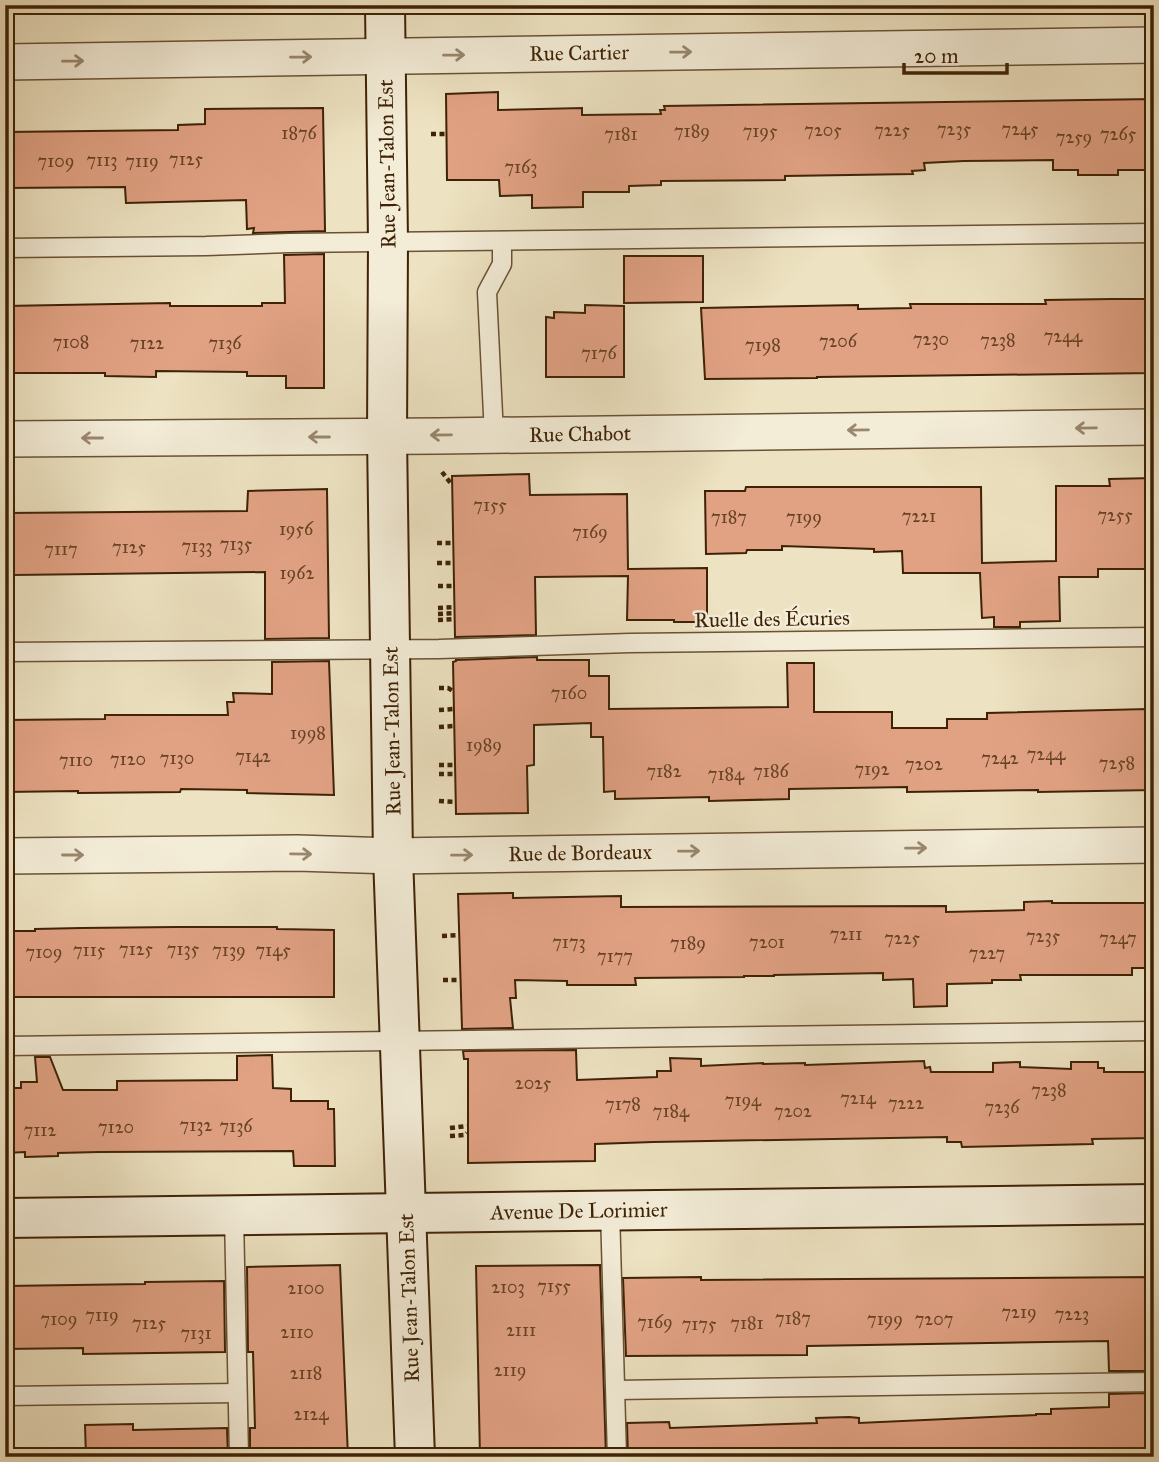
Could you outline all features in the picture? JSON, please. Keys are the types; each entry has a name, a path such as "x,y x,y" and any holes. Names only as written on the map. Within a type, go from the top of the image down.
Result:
{"main road":[{"name":"Rue Jean-Talon Est","path":"385,5 393,856 415,1457"},
{"name":"Avenue De Lorimier","path":"5,1218 1154,1204"}],"street":[{"name":"Rue Cartier","path":"5,62 1154,45"},
{"name":"Rue Chabot","path":"5,439 1154,427"},
{"name":"Rue de Bordeaux","path":"5,856 297,853 393,856 1154,845"}],"lane":[{"path":"5,248 1154,233"},
{"path":"494,435 487,292 502,264 502,241"},
{"name":"Ruelle des Écuries","path":"5,652 1154,637"},
{"path":"5,1046 1154,1031"},
{"path":"610,1210 617,1457"},
{"path":"234,1215 239,1457"},
{"path":"615,1390 1154,1382"},
{"path":"5,1396 237,1393"}],"path":[{"path":"438,11 447,10"},
{"path":"432,134 447,134"},
{"path":"442,472 452,485"},
{"path":"436,543 454,543"},
{"path":"437,564 454,563"},
{"path":"438,586 454,586"},
{"path":"438,614 455,613"},
{"path":"439,688 452,688"},
{"path":"439,710 453,709"},
{"path":"439,727 454,726"},
{"path":"439,765 455,765"},
{"path":"439,774 455,774"},
{"path":"439,801 456,802"},
{"path":"442,936 459,934"},
{"path":"443,980 461,980"},
{"path":"450,1128 467,1133 450,1136"}],"building":[{"path":"498,92 498,110 582,108 582,115 661,114 660,110 665,110 664,106 1154,99 1154,170 1118,170 1118,175 1078,175 1078,170 1053,170 1053,160 924,163 925,170 912,171 913,174 785,176 785,180 661,181 661,185 629,186 629,192 583,192 583,207 532,208 532,195 500,196 499,180 447,180 446,94"},
{"path":"323,108 325,231 253,233 254,228 247,229 246,200 126,203 125,187 5,188 5,132 178,130 178,125 205,124 205,109"},
{"path":"324,254 324,388 286,388 286,376 247,376 247,372 156,371 156,377 105,376 105,373 5,373 5,306 170,303 170,306 262,306 262,303 285,303 284,255"},
{"path":"624,256 703,256 703,302 624,303"},
{"path":"1145,299 1145,305 1154,305 1154,373 705,379 701,308 858,305 858,309 911,308 910,304 1046,304 1045,300"},
{"path":"585,305 624,306 624,377 546,377 546,317 554,318 554,312 585,313"},
{"path":"529,474 530,495 627,494 628,569 707,568 707,614 703,614 703,622 627,620 628,576 535,577 536,635 455,637 452,476"},
{"path":"1154,478 1154,569 1098,569 1098,577 1059,577 1060,621 1020,622 1020,627 994,627 994,617 982,618 980,573 903,573 902,551 874,552 874,549 782,546 782,550 706,554 705,491 745,491 746,487 981,487 982,563 1056,561 1056,486 1110,486 1109,479"},
{"path":"327,489 329,638 265,639 265,572 14,575 13,565 5,565 5,513 247,511 248,491"},
{"path":"537,657 537,660 589,660 589,676 609,676 609,709 788,707 787,663 814,663 814,712 892,712 892,728 947,728 947,719 987,719 987,713 1147,709 1147,714 1154,714 1154,790 907,792 907,787 789,789 789,799 615,799 615,791 604,792 603,737 591,737 591,723 534,725 534,765 527,766 528,813 456,814 453,662"},
{"path":"329,661 334,795 181,789 180,792 5,792 5,720 105,719 105,715 228,715 227,702 234,702 233,693 272,694 272,662"},
{"path":"513,893 513,898 621,896 621,907 946,906 946,912 1024,910 1024,902 1154,903 1154,968 1132,968 1132,975 1020,975 1021,980 947,984 947,1006 914,1007 913,979 883,980 883,973 635,978 636,985 567,985 567,981 515,980 516,998 510,998 513,1028 462,1029 458,894"},
{"path":"176,927 334,930 334,997 5,997 5,931"},
{"path":"576,1050 577,1080 657,1077 657,1071 671,1071 670,1058 701,1059 701,1066 924,1061 925,1068 930,1067 931,1072 993,1072 993,1063 1020,1062 1020,1067 1071,1069 1071,1062 1098,1062 1098,1068 1104,1068 1104,1072 1154,1072 1154,1138 1092,1139 1093,1144 962,1147 961,1142 947,1142 947,1137 595,1144 595,1161 468,1163 468,1059 464,1059 463,1051"},
{"path":"272,1055 273,1088 291,1089 291,1101 328,1101 328,1109 334,1109 335,1166 294,1166 293,1151 99,1152 25,1157 25,1152 5,1153 5,1088 21,1088 21,1082 37,1082 35,1057 50,1057 63,1090 117,1090 117,1081 237,1080 237,1056"},
{"path":"340,1265 348,1457 250,1457 250,1428 255,1428 253,1352 248,1352 247,1267"},
{"path":"600,1265 606,1457 480,1457 476,1266"},
{"path":"701,1277 701,1280 1154,1277 1154,1348 1145,1348 1146,1371 1109,1371 1108,1341 807,1346 807,1355 626,1356 623,1278"},
{"path":"224,1281 225,1352 83,1354 83,1348 5,1349 5,1286"},
{"path":"1146,1393 1148,1457 628,1457 627,1423 669,1422 670,1428 817,1423 816,1418 859,1418 859,1423 1036,1415 1051,1414 1051,1409 1109,1407 1109,1394"},
{"path":"133,1424 133,1430 227,1428 228,1457 86,1457 85,1425"}]}
